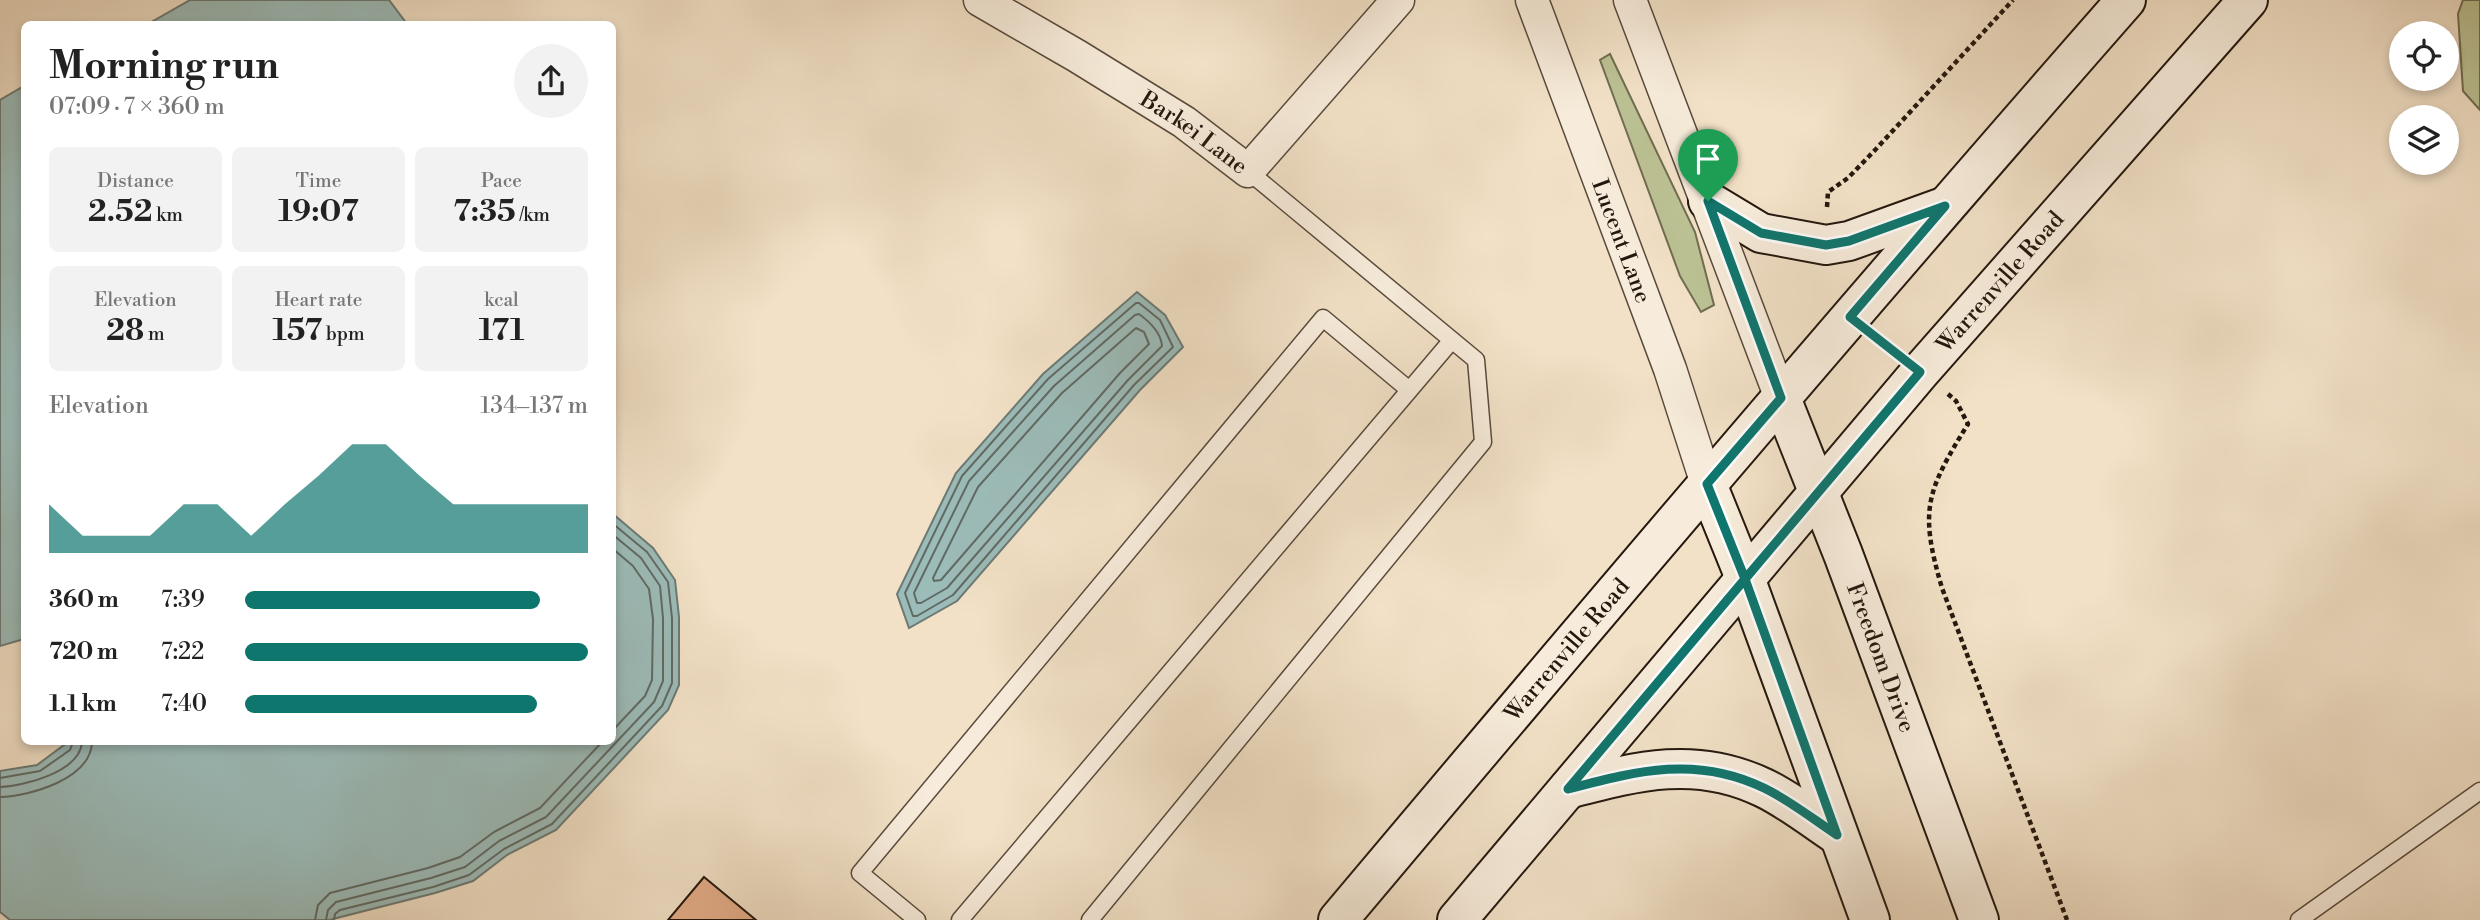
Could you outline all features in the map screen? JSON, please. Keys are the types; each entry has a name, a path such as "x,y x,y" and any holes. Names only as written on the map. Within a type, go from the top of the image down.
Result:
{"main road":[{"name":"Warrenville Road","path":"1338,920 1945,206 2126,0"},
{"name":"Warrenville Road","path":"1457,920 1920,372 2248,0"},
{"path":"1708,201 1761,233 1826,245 1849,241 1945,206"},
{"name":"Freedom Drive","path":"1781,398 1819,491 1979,920"},
{"path":"1707,484 1745,579 1870,920"},
{"path":"1568,789 1666,767 1715,771 1763,788 1837,835"}],"street":[{"name":"Barkei Lane","path":"980,0 1184,122 1248,171 1398,0"},
{"name":"Lucent Lane","path":"1532,0 1670,369 1707,484"},
{"path":"1630,0 1781,398"}],"lane":[{"path":"1090,920 1483,442 1476,360 1248,171"},
{"path":"917,920 860,873 1323,318 1408,390"},
{"path":"960,920 1452,340"},
{"path":"2299,920 2480,791"}],"path":[{"path":"1827,215 1828,192 1848,178 1876,149 2013,0"},
{"path":"1920,372 1956,401 1968,424 1944,463 1932,493 1927,521 1931,552 1942,588 2067,920"}],"green space":[{"path":"2463,0 2480,0 2480,110 2463,91 2458,14"},
{"path":"1610,54 1695,232 1714,305 1701,312 1680,276 1600,60"}],"water":[{"path":"190,0 389,0 405,21 153,21"},
{"path":"21,88 21,640 0,646 0,100"},
{"path":"1137,292 1165,315 1183,347 1140,390 957,601 909,628 897,594 956,473 1043,374"},
{"path":"616,517 653,548 675,580 679,617 679,685 668,710 556,830 507,855 473,881 435,893 329,920 10,920 0,912 0,771 37,765 64,745 616,745"}],"building":[{"path":"704,877 756,920 668,920"}],"route":[{"path":"1708,201 1761,233 1826,245 1849,241 1945,206 1850,317 1920,372 1745,579 1837,835 1763,788 1715,771 1666,767 1568,789 1745,579 1707,484 1781,398 1708,201"}]}
